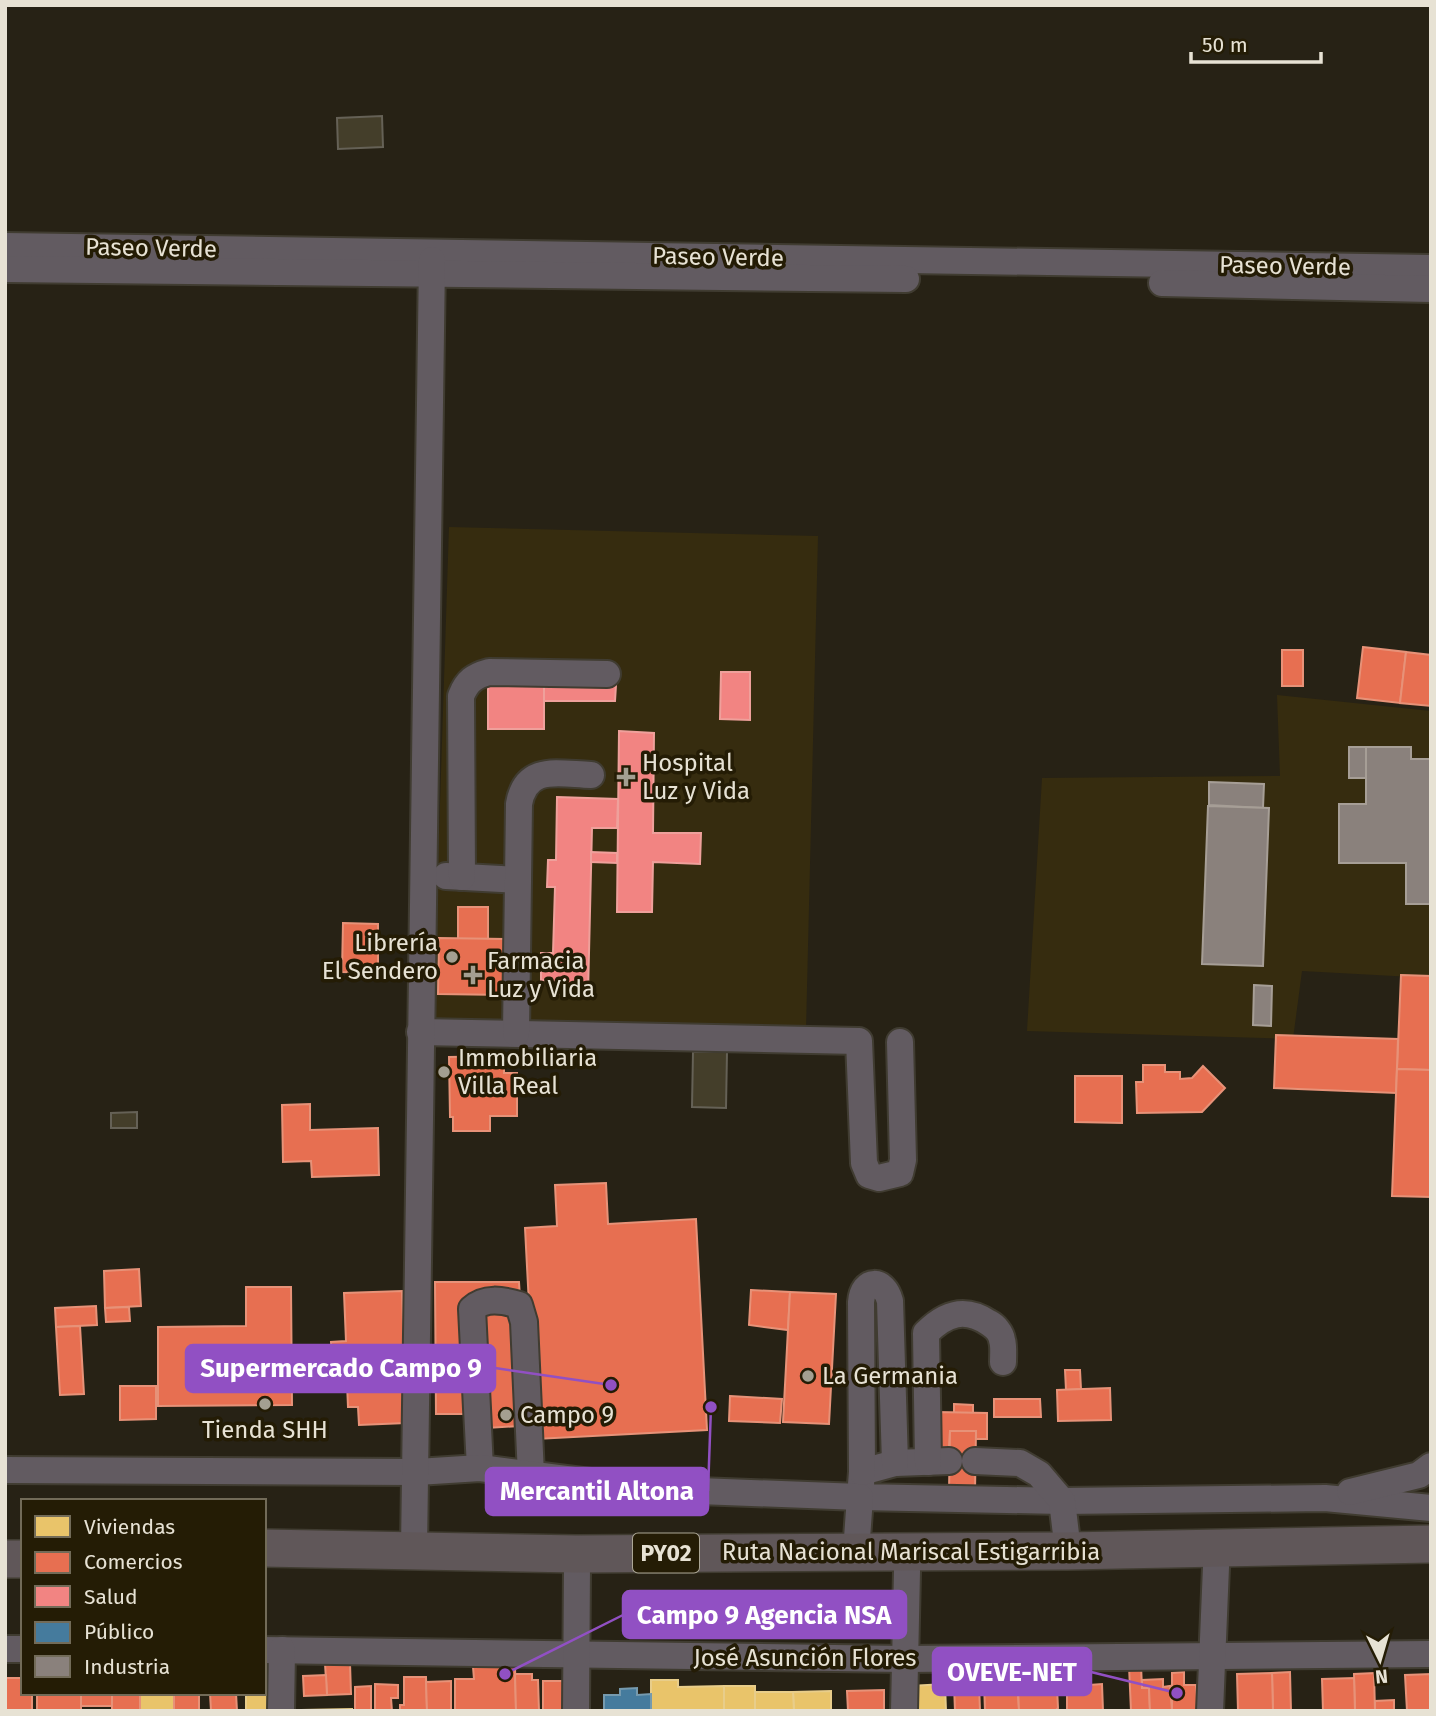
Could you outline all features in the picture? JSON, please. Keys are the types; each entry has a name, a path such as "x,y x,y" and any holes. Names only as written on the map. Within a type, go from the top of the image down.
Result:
{"highway":[{"name":"Ruta Nacional Mariscal Estigarribia","path":"266,1548 577,1554 1068,1551 1431,1544"},
{"name":"Ruta Nacional Mariscal Estigarribia","path":"266,1562 907,1571 1431,1564"}],"street":[{"name":"Paseo Verde","path":"5,246 432,264"},
{"name":"Paseo Verde","path":"5,269 432,264 1000,271 1431,268"},
{"path":"414,1549 432,264"},
{"name":"Paseo Verde","path":"1000,271 1431,289"},
{"path":"462,877 461,696 465,685 489,672 607,674"},
{"path":"516,1033 522,787 531,778 544,774 591,775"},
{"path":"424,875 518,880"},
{"path":"420,1032 859,1041 864,1163 869,1175 879,1178 900,1173 903,1160 900,1042"},
{"path":"856,1552 861,1485 861,1303 866,1286 874,1284 887,1290 890,1301 895,1463"},
{"path":"480,1468 472,1309 480,1301 503,1300 519,1305 524,1322 531,1475"},
{"path":"861,1485 895,1463 939,1461 926,1333 939,1321 975,1313 994,1325 1002,1337 1003,1362"},
{"path":"975,1461 1020,1463 1040,1474 1062,1501 1068,1551"},
{"path":"1325,1498 1419,1475 1431,1466"},
{"path":"5,1470 417,1472 480,1468 646,1489 861,1485 1062,1501 1325,1498 1431,1508"},
{"path":"576,1711 578,1566"},
{"path":"1210,1711 1216,1567"},
{"path":"904,1711 907,1571"},
{"path":"273,1650 281,1711"},
{"name":"José Asunción Flores","path":"273,1650 905,1659 1431,1654"}],"shaded area":[{"name":"Hospital Luz y Vida","path":"449,527 818,536 806,1029 433,1019"},
{"path":"1277,695 1431,711 1431,978 1302,971 1293,1039 1027,1031 1042,778 1280,776"}],"building: Viviendas":[{"path":"266,1670 274,1670 279,1711 246,1711 246,1695 266,1695"},
{"path":"651,1680 678,1680 678,1687 724,1686 724,1711 651,1711"},
{"path":"945,1684 946,1711 911,1711 910,1686"},
{"path":"724,1686 755,1686 755,1711 724,1711"},
{"path":"831,1691 831,1711 794,1711 793,1692"},
{"path":"755,1692 793,1692 794,1711 755,1711"},
{"path":"140,1695 174,1695 174,1711 140,1711"},
{"path":"302,1710 352,1711 302,1711"}],"building: Comercios":[{"path":"1363,647 1406,652 1400,703 1357,698"},
{"path":"1282,650 1303,650 1303,686 1282,686"},
{"path":"1406,652 1431,655 1431,706 1400,703"},
{"path":"458,907 488,907 488,939 458,939"},
{"path":"343,923 378,924 378,973 342,972"},
{"path":"439,938 505,939 505,995 438,994"},
{"path":"1401,975 1431,976 1431,1070 1397,1069"},
{"path":"1276,1035 1398,1039 1396,1093 1274,1088"},
{"path":"504,1056 504,1073 517,1073 517,1116 490,1116 490,1131 453,1131 453,1117 450,1117 449,1057"},
{"path":"1143,1065 1165,1065 1165,1072 1180,1072 1180,1079 1192,1078 1203,1066 1225,1088 1202,1112 1137,1113 1136,1082 1143,1082"},
{"path":"1397,1069 1431,1070 1431,1197 1392,1196"},
{"path":"1075,1076 1122,1076 1122,1123 1075,1122"},
{"path":"310,1104 310,1130 378,1128 379,1175 312,1177 311,1161 283,1162 282,1105"},
{"path":"606,1183 608,1224 696,1219 707,1430 536,1439 525,1228 557,1226 555,1185"},
{"path":"139,1269 141,1306 105,1308 104,1271"},
{"path":"435,1282 519,1282 520,1298 466,1299 472,1414 436,1414"},
{"path":"246,1287 291,1287 292,1405 158,1406 158,1327 246,1326"},
{"path":"751,1290 790,1292 788,1330 749,1325"},
{"path":"402,1291 406,1423 359,1425 358,1407 348,1407 346,1359 332,1359 331,1342 346,1341 344,1293"},
{"name":"La Germania","path":"790,1292 836,1294 829,1424 783,1422"},
{"path":"96,1306 97,1325 56,1327 55,1308"},
{"path":"129,1307 130,1321 106,1322 105,1308"},
{"path":"511,1308 519,1426 487,1428 478,1310"},
{"path":"80,1326 84,1394 60,1395 56,1327"},
{"path":"1065,1370 1080,1370 1081,1389 1066,1390"},
{"path":"120,1386 156,1386 156,1419 120,1420"},
{"path":"1110,1388 1111,1420 1058,1421 1057,1390"},
{"path":"730,1396 782,1399 780,1423 729,1421"},
{"path":"994,1399 1040,1399 1041,1417 994,1417"},
{"path":"954,1404 973,1405 973,1413 954,1413"},
{"path":"937,1412 987,1413 987,1439 976,1439 976,1431 950,1431 949,1447 936,1447"},
{"path":"950,1431 976,1431 975,1492 949,1492"},
{"path":"350,1663 351,1694 327,1695 325,1664"},
{"path":"1141,1665 1142,1688 1149,1688 1150,1711 1131,1711 1129,1666"},
{"path":"515,1666 516,1711 455,1711 455,1679 474,1679 473,1667"},
{"path":"1184,1672 1184,1685 1196,1685 1198,1711 1172,1711 1172,1673"},
{"path":"1290,1672 1291,1711 1273,1711 1272,1673"},
{"path":"1272,1673 1273,1711 1238,1711 1237,1674"},
{"path":"1374,1673 1375,1711 1355,1711 1354,1674"},
{"path":"515,1674 532,1674 532,1680 538,1680 539,1711 516,1711"},
{"path":"1431,1674 1431,1711 1407,1711 1405,1675"},
{"path":"326,1675 327,1695 304,1696 303,1676"},
{"path":"404,1677 426,1677 427,1711 400,1711 400,1705 404,1705"},
{"path":"5,1678 21,1678 21,1695 32,1695 32,1711 5,1711"},
{"path":"1354,1678 1355,1711 1323,1711 1322,1679"},
{"path":"1163,1679 1163,1687 1170,1686 1172,1711 1150,1711 1149,1688 1142,1688 1142,1680"},
{"path":"451,1681 451,1711 427,1711 426,1682"},
{"path":"543,1681 570,1681 570,1711 543,1711"},
{"path":"1017,1682 1019,1710 985,1711 984,1683"},
{"path":"979,1683 980,1711 955,1711 954,1685"},
{"path":"375,1684 398,1685 398,1698 391,1698 392,1711 375,1711"},
{"path":"1102,1684 1103,1711 1067,1711 1067,1695 1076,1695 1075,1686"},
{"path":"371,1686 371,1711 355,1711 355,1687"},
{"path":"1057,1687 1058,1708 1055,1711 1019,1710 1018,1688"},
{"path":"884,1690 884,1711 848,1711 847,1691"},
{"path":"37,1695 81,1695 81,1711 37,1711"},
{"path":"81,1695 112,1695 112,1706 81,1706"},
{"path":"112,1695 140,1695 140,1711 112,1711"},
{"path":"174,1695 199,1695 199,1711 174,1711"},
{"path":"210,1695 236,1695 237,1711 211,1711"},
{"path":"1394,1700 1394,1711 1375,1711 1375,1701"}],"building: Salud":[{"path":"721,672 750,672 750,720 720,719"},
{"path":"488,685 544,685 544,729 488,729"},
{"path":"544,685 616,685 615,701 544,701"},
{"path":"619,731 654,733 653,833 701,833 700,864 653,862 652,912 617,912"},
{"path":"557,797 618,799 617,828 592,828 588,995 556,994 556,981 541,980 541,953 553,953 555,887 547,887 548,860 556,860"},
{"path":"591,852 617,853 617,863 591,862"}],"building: Público":[{"path":"637,1688 637,1695 651,1694 651,1711 604,1711 604,1695 620,1695 620,1689"}],"building: Industria":[{"path":"1349,747 1366,747 1366,778 1349,778"},
{"path":"1366,747 1411,747 1411,759 1431,759 1431,904 1406,904 1406,863 1339,863 1339,804 1366,804"},
{"path":"1209,782 1264,784 1263,808 1209,805"},
{"path":"1208,806 1269,808 1263,966 1202,964"},
{"path":"1254,985 1272,986 1271,1026 1253,1025"}],"building: Otros":[{"path":"382,116 383,147 338,149 337,118"},
{"path":"693,1052 727,1052 726,1108 692,1107"},
{"path":"137,1112 137,1128 111,1128 111,1113"}],"place":[{"name":"Hospital Luz y Vida","path":"626,777"},
{"name":"Librería El Sendero","path":"452,957"},
{"name":"Farmacia Luz y Vida","path":"473,975"},
{"name":"Immobiliaria Villa Real","path":"444,1072"},
{"name":"La Germania","path":"808,1376"},
{"name":"Supermercado Campo 9","path":"611,1385"},
{"name":"Tienda SHH","path":"265,1404"},
{"name":"Mercantil Altona","path":"711,1407"},
{"name":"Campo 9","path":"506,1415"},
{"name":"Campo 9 Agencia NSA","path":"505,1674"},
{"name":"OVEVE-NET","path":"1177,1693"}]}
